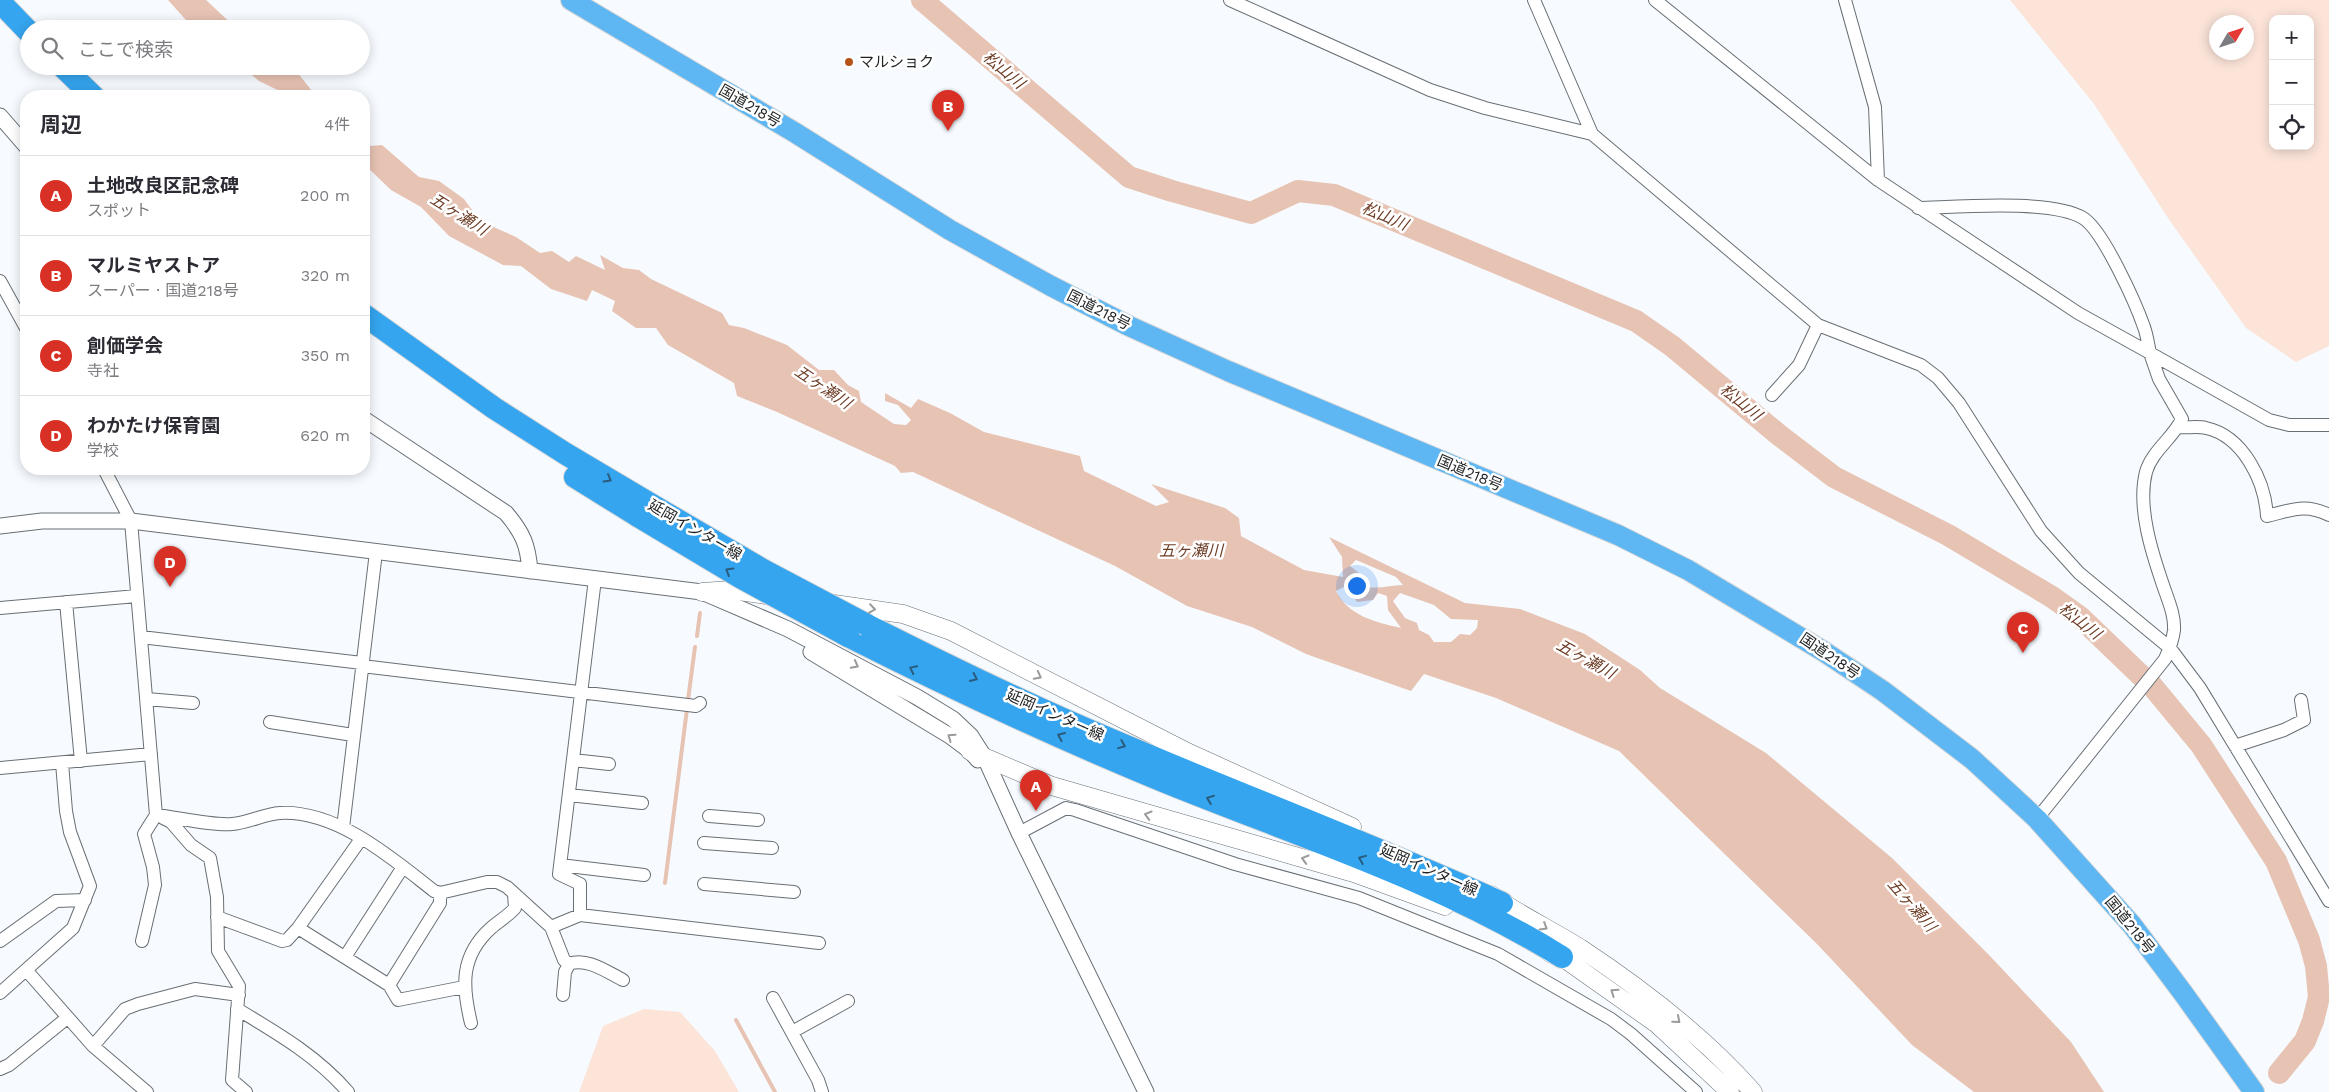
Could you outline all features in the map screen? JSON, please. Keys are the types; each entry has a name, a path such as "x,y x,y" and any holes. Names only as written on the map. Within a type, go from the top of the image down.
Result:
{"highway":[{"name":"国道218号","path":"572,0 794,132 950,230 1130,326 1228,371 1618,535 1688,570 1772,618 1883,691 1972,759 2037,819 2132,925 2183,992 2254,1092"},
{"path":"71,75 87,90"},
{"name":"延岡インター線","path":"370,319 494,408 566,454 740,578 858,631 929,656 1105,738 1352,837 1502,903"},
{"name":"延岡インター線","path":"370,329 498,425 555,464 647,512"},
{"name":"延岡インター線","path":"858,631 976,698 1163,781 1448,895 1494,917 1562,957"}],"main road":[{"path":"702,592 742,591 903,614 951,631 1187,752 1413,854 1476,885 1502,903"},
{"path":"978,754 1052,786 1354,873 1476,919 1539,949 1562,957"},
{"name":"延岡インター線","path":"1502,903 1580,948 1666,1010 1708,1047 1753,1092"},
{"name":"延岡インター線","path":"1562,957 1657,1024 1730,1092"}],"street":[{"path":"1230,0 1430,90 1485,108 1592,134"},
{"path":"1534,0 1592,134 1818,325 1921,365 1938,378 1959,403 2041,531 2079,573 2168,654 2200,688 2329,901"},
{"path":"1655,0 1878,180 2078,313 2269,420 2289,425 2329,425"},
{"path":"1845,0 1875,107 1878,180"},
{"path":"0,116 20,139"},
{"path":"1918,208 1994,206 2058,210 2084,219 2099,235 2123,278 2144,327 2150,353 2159,378 2182,419 2178,427 2151,460 2146,473 2144,490 2150,548 2172,614 2174,630 2168,654 2037,819"},
{"path":"1,283 20,317"},
{"path":"1772,394 1799,365 1818,325"},
{"path":"370,423 506,513 519,528 529,549 530,571"},
{"path":"2178,427 2206,428 2234,441 2248,459 2262,491 2268,516 2303,507 2316,509 2329,515"},
{"path":"107,475 131,520 156,815 144,834 154,868 155,884 142,941"},
{"path":"0,526 42,522 131,520 702,592 788,629 917,697 953,719 971,736 978,754 1004,801 1146,1092"},
{"path":"343,828 376,552"},
{"path":"580,914 580,884 559,874 595,579"},
{"path":"0,608 137,596"},
{"path":"66,602 81,761"},
{"path":"140,637 696,706 700,703"},
{"path":"147,699 193,703"},
{"path":"2235,746 2284,730 2304,720 2301,700"},
{"path":"270,722 353,735"},
{"path":"0,768 151,754"},
{"path":"573,760 609,764"},
{"path":"0,993 27,971 73,928 90,886 70,832 66,811 62,763"},
{"path":"569,796 642,803"},
{"path":"1019,833 1066,808 1235,864 1359,898 1392,910 1498,954 1558,986 1611,1019 1631,1034 1696,1092"},
{"path":"156,815 231,825 280,813 310,817 343,828 361,838 386,853 434,891 440,893 487,882 497,882 514,894 551,927 564,960 569,964"},
{"path":"156,815 171,822 191,844 210,858 215,878 218,951 239,986 232,1080 246,1092"},
{"path":"709,816 758,820"},
{"path":"218,917 282,941 287,940 298,928 361,838"},
{"path":"704,843 772,848"},
{"path":"560,865 644,875"},
{"path":"345,957 403,867"},
{"path":"704,884 794,892"},
{"path":"389,985 440,903 440,893"},
{"path":"471,1023 464,987 470,957 477,943 515,908 514,894"},
{"path":"0,941 56,901 85,900"},
{"path":"551,927 580,914 819,943"},
{"path":"298,928 389,985 398,1000 464,987"},
{"path":"563,995 565,972 569,964 576,961 586,962 623,980"},
{"path":"27,971 93,1046 147,1092"},
{"path":"93,1046 125,1009 138,1004 195,989 238,995"},
{"path":"773,998 822,1092"},
{"path":"792,1032 848,1002"},
{"path":"237,1009 294,1043 337,1078 348,1092"},
{"path":"0,1069 9,1065 67,1018"}],"shaded area":[{"path":"2010,0 2329,0 2329,346 2296,362 2246,328 2170,221 2094,104"},
{"path":"644,1009 680,1012 715,1051 739,1092 579,1092 603,1026"}],"water":[{"path":"168,0 206,0 227,20 186,20"},
{"path":"252,75 299,75 311,90 278,90 259,81"},
{"name":"五ヶ瀬川","path":"382,145 419,177 439,181 464,199 480,221 516,237 540,253 552,251 569,262 576,256 605,270 600,255 623,268 639,270 651,279 722,313 729,325 744,328 787,345 819,370 834,370 848,385 859,391 861,402 894,424 906,425 911,420 898,405 885,401 885,393 911,408 918,399 950,413 984,432 1080,456 1084,471 1156,506 1169,502 1151,484 1225,508 1239,518 1241,536 1304,570 1343,577 1342,557 1329,537 1465,603 1520,609 1585,634 1640,670 1660,688 1766,753 1892,858 1989,955 2071,1042 2104,1092 1974,1092 1912,1045 1817,944 1619,751 1496,698 1424,674 1411,691 1306,654 1252,627 1187,606 1115,566 913,472 901,473 895,466 777,412 737,396 734,383 668,345 656,328 636,328 612,311 615,301 592,290 587,301 551,289 521,266 503,265 449,236 421,207 391,190 370,170 370,146","holes":["1356,560 1396,577 1403,585 1367,587 1363,576 1350,566","1346,586 1357,602 1373,600 1378,593 1387,596 1388,610 1401,628 1372,620 1355,612 1341,600 1336,591","1400,593 1434,605 1451,619 1478,620 1477,628 1470,635 1460,634 1451,642 1434,642 1429,635 1419,630 1417,623 1405,618 1393,601"]}],"waterway":[{"name":"松山川","path":"922,0 1129,177 1251,213 1298,191 1334,195 1636,321 1672,346 1779,435 1834,477 1948,535 2052,597 2080,617 2153,687 2201,745 2276,861 2309,940 2316,966 2319,997 2313,1021 2305,1041 2279,1073"},
{"path":"697,636 700,613"},
{"path":"688,700 695,647"},
{"path":"665,883 687,709"},
{"path":"736,1020 775,1092"}],"place":[{"name":"マルショク","path":"849,62"},
{"name":"マルミヤストア","path":"948,131"},
{"name":"わかたけ保育園","path":"170,587"},
{"name":"創価学会","path":"2023,653"},
{"name":"土地改良区記念碑","path":"1036,811"}]}
